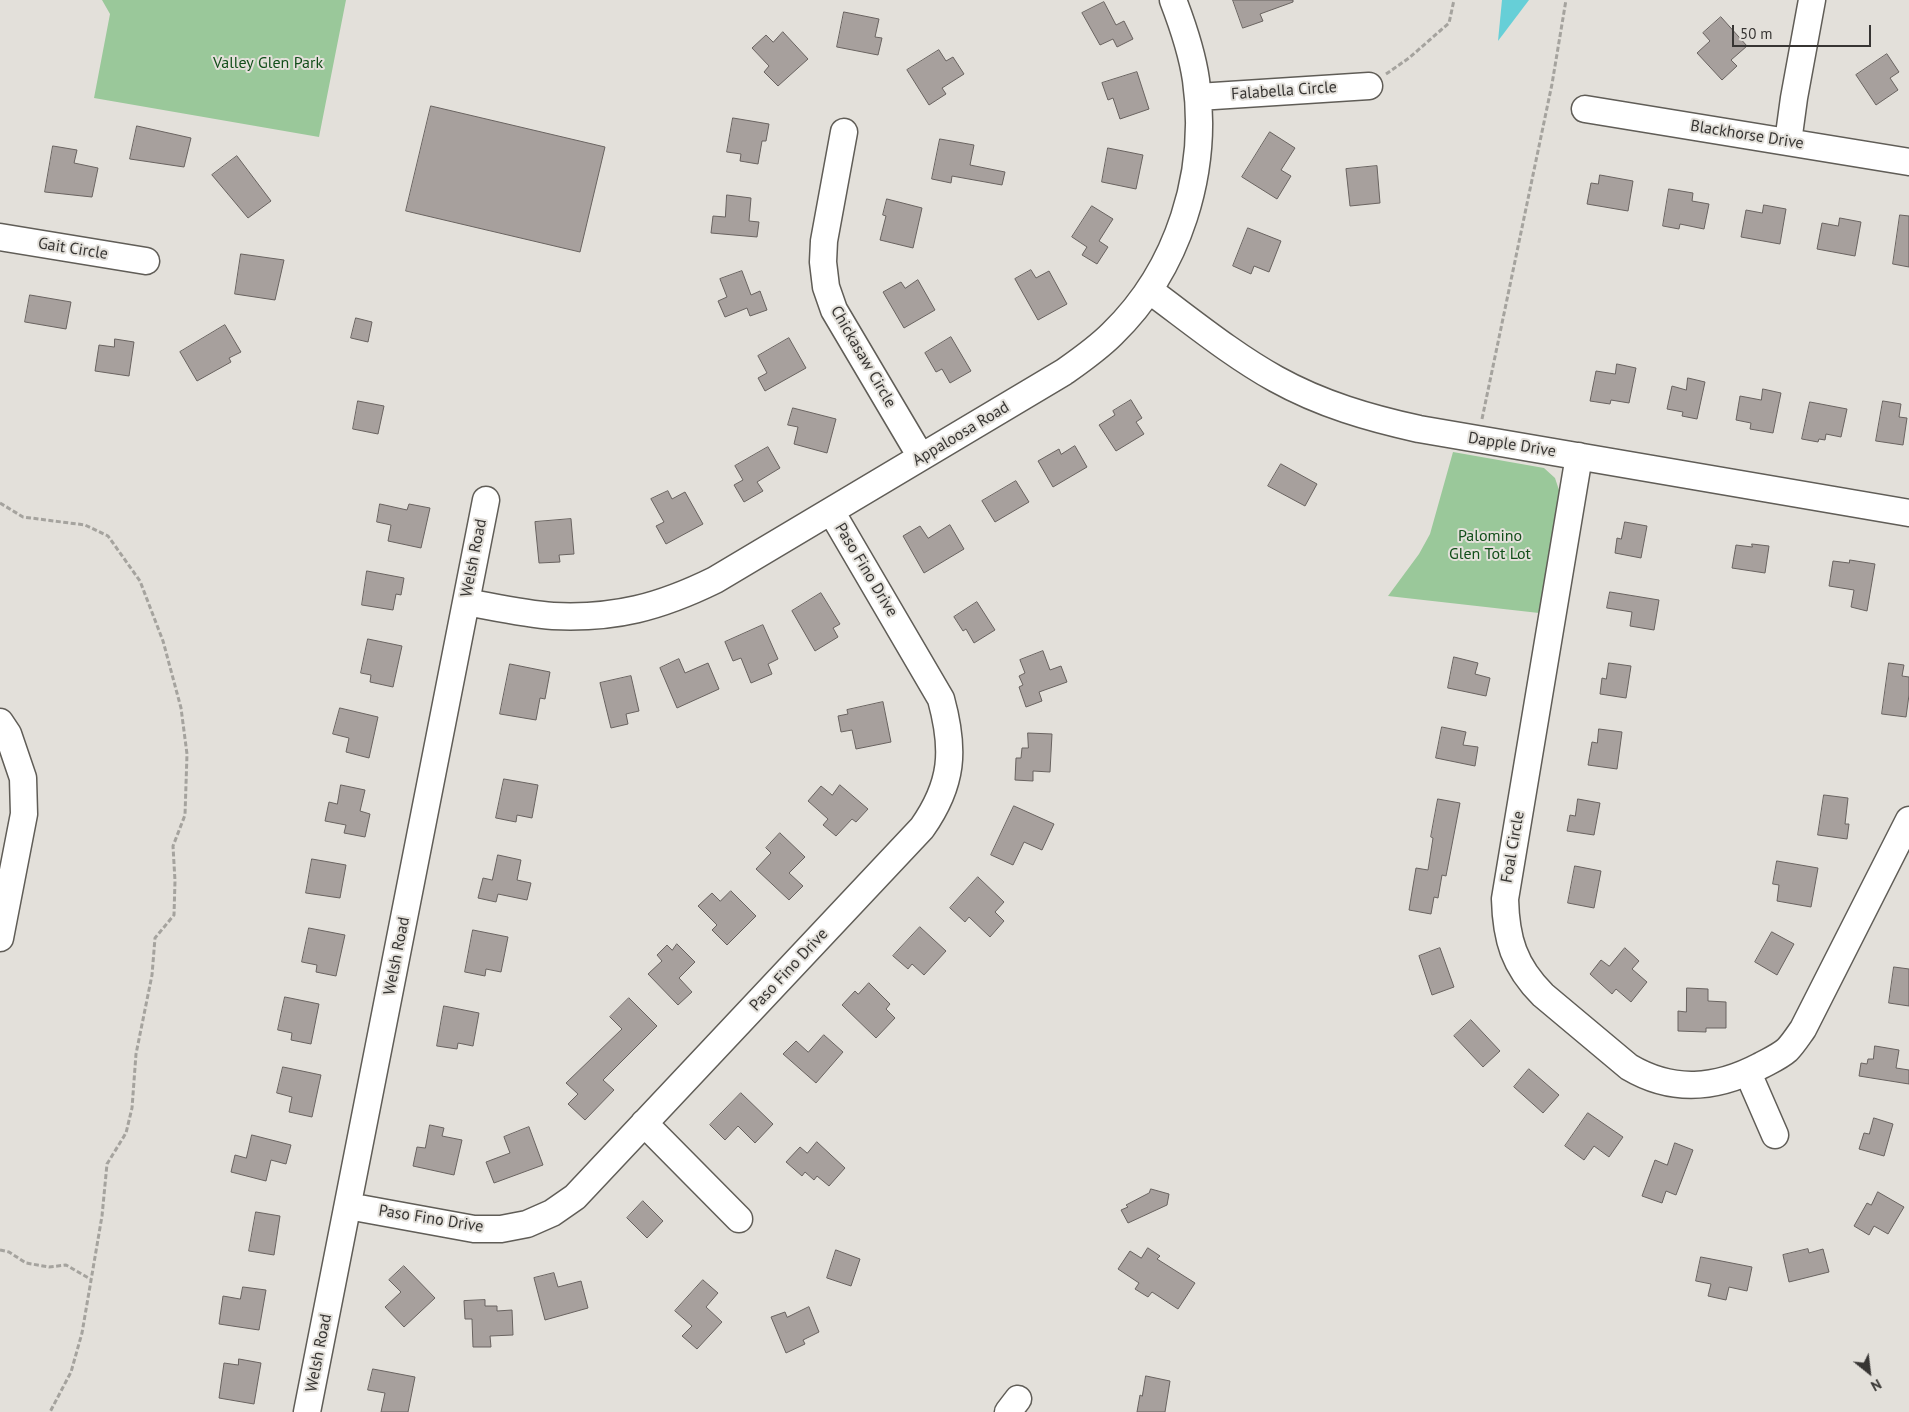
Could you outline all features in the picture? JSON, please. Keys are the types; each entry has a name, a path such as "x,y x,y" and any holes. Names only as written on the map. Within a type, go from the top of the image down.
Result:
{"street":[{"name":"Appaloosa Road","path":"466,602 553,616 595,616 638,610 687,594 715,580 1064,372 1098,348 1113,334 1148,290 1166,260 1187,210 1197,162 1200,120 1198,97 1187,37 1173,0"},
{"path":"1788,142 1812,0"},
{"name":"Falabella Circle","path":"1198,97 1369,86"},
{"name":"Blackhorse Drive","path":"1586,109 1909,162"},
{"name":"Chickasaw Circle","path":"844,132 824,241 823,262 826,287 834,310 921,457"},
{"name":"Gait Circle","path":"0,237 146,261"},
{"name":"Dapple Drive","path":"1148,290 1251,364 1303,393 1330,404 1391,423 1909,513"},
{"name":"Foal Circle","path":"1579,456 1505,899 1505,923 1511,947 1522,970 1531,983 1543,996 1629,1067 1642,1075 1664,1082 1696,1086 1719,1082 1748,1073 1774,1059 1787,1049 1803,1029 1909,820"},
{"name":"Welsh Road","path":"308,1412 486,500"},
{"name":"Paso Fino Drive","path":"348,1206 474,1229 501,1229 527,1224 552,1213 575,1197 922,828 933,813 944,788 950,753 948,726 941,700 831,511"},
{"path":"0,722 8,734 23,778 24,787 24,814 0,938"},
{"path":"1748,1073 1775,1135"},
{"path":"644,1123 739,1220"}],"path":[{"path":"1369,86 1409,58 1448,23 1454,0"},
{"path":"1478,439 1552,84 1566,0"},
{"path":"0,503 23,517 85,525 108,536 140,581 163,641 181,708 187,754 185,815 172,846 176,881 174,916 155,938 152,974 136,1054 132,1108 126,1134 107,1164 102,1216 82,1334 71,1372 50,1412"},
{"path":"0,1250 9,1252 26,1263 49,1266 66,1265 92,1280"}],"green space":[{"name":"Valley Glen Park","path":"102,0 346,0 319,137 94,98 110,14"},
{"name":"Palomino Glen Tot Lot","path":"1453,452 1544,468 1555,478 1562,499 1539,613 1388,596 1419,554 1430,534"}],"water":[{"path":"1502,0 1529,0 1498,41"}],"building":[{"path":"1233,0 1293,0 1293,2 1260,14 1263,21 1243,28"},
{"path":"1104,2 1116,25 1124,21 1133,39 1117,47 1113,39 1100,45 1082,13"},
{"path":"844,12 879,19 875,37 882,38 878,55 837,47"},
{"path":"1721,17 1747,46 1731,60 1737,66 1722,80 1697,53 1710,41 1703,33"},
{"path":"783,32 808,59 778,86 764,72 769,66 752,48 766,35 773,42"},
{"path":"939,50 946,61 953,57 964,74 942,88 946,94 929,105 907,70"},
{"path":"1887,54 1899,72 1890,78 1898,90 1876,105 1856,75"},
{"path":"1137,72 1149,109 1120,119 1113,98 1108,100 1102,83"},
{"path":"431,106 605,147 580,252 406,211"},
{"path":"733,118 769,124 766,141 762,141 758,164 740,161 741,154 727,152"},
{"path":"137,126 191,138 184,167 130,159"},
{"path":"1270,132 1295,148 1281,170 1291,176 1277,199 1242,177"},
{"path":"940,139 974,145 970,165 1005,172 1002,185 952,176 951,183 932,179"},
{"path":"53,146 77,150 74,163 98,168 92,197 45,192"},
{"path":"1108,148 1143,155 1136,189 1102,182"},
{"path":"237,156 271,201 248,218 212,175"},
{"path":"1377,166 1380,203 1350,206 1346,169"},
{"path":"1600,175 1633,181 1628,211 1587,204 1591,183 1598,184"},
{"path":"1669,189 1693,193 1692,201 1709,204 1704,229 1680,224 1679,229 1663,226"},
{"path":"727,195 751,198 749,221 759,222 757,237 711,233 713,216 725,217"},
{"path":"887,199 922,208 913,248 880,240 886,216 883,215"},
{"path":"1764,205 1786,209 1780,244 1741,237 1746,210 1762,213"},
{"path":"1092,206 1113,219 1099,241 1108,247 1097,264 1082,255 1087,247 1072,237"},
{"path":"1900,215 1909,216 1909,267 1893,264"},
{"path":"1840,218 1861,222 1855,256 1817,249 1822,223 1838,226"},
{"path":"1248,228 1281,241 1269,272 1254,266 1251,274 1233,266"},
{"path":"241,254 284,260 275,300 235,294"},
{"path":"1031,270 1036,278 1049,271 1067,304 1038,320 1015,279"},
{"path":"742,271 751,295 760,291 767,310 750,316 747,308 725,317 718,301 727,297 720,279"},
{"path":"918,280 935,310 904,328 883,292 901,282 905,288"},
{"path":"30,295 71,302 66,329 25,322"},
{"path":"356,318 372,322 368,342 351,338"},
{"path":"225,325 241,352 229,358 231,362 197,381 180,352"},
{"path":"951,337 971,371 950,383 942,369 936,372 925,353"},
{"path":"789,338 806,368 765,391 758,378 767,373 758,356"},
{"path":"115,339 134,342 129,376 95,371 99,345 114,347"},
{"path":"1617,364 1636,368 1629,403 1611,400 1610,404 1590,401 1596,371 1615,374"},
{"path":"1688,378 1705,382 1697,419 1682,416 1683,412 1667,409 1672,386 1686,390"},
{"path":"1763,389 1781,393 1773,433 1750,429 1751,423 1736,420 1740,396 1761,400"},
{"path":"1131,400 1142,418 1136,422 1144,434 1116,451 1099,425 1115,415 1113,411"},
{"path":"358,401 384,406 378,434 353,429"},
{"path":"1883,401 1901,404 1899,417 1907,418 1903,445 1876,441"},
{"path":"1810,402 1847,409 1841,437 1826,434 1825,440 1819,439 1818,442 1802,439"},
{"path":"793,408 836,419 827,453 794,444 798,427 788,425"},
{"path":"1075,446 1087,467 1053,487 1038,461 1059,449 1061,454"},
{"path":"768,447 780,468 757,482 763,491 744,502 734,485 743,480 735,466"},
{"path":"1281,464 1317,484 1305,506 1268,486"},
{"path":"1016,481 1029,502 995,522 982,501"},
{"path":"668,491 672,499 685,492 703,524 666,544 656,526 664,522 651,499"},
{"path":"380,504 407,510 409,504 430,508 421,548 388,541 391,525 377,522"},
{"path":"571,519 574,554 559,555 560,562 539,563 535,522"},
{"path":"1625,522 1647,526 1641,558 1615,553 1617,538 1621,539"},
{"path":"950,525 964,549 924,573 903,536 920,526 928,538"},
{"path":"1752,544 1769,546 1765,573 1732,568 1736,545 1752,547"},
{"path":"1850,560 1875,564 1867,611 1851,607 1854,590 1829,586 1833,561 1849,563"},
{"path":"367,571 404,578 401,595 396,594 393,610 362,605"},
{"path":"1610,592 1659,600 1654,630 1630,626 1632,612 1607,608"},
{"path":"821,593 840,624 833,628 838,637 815,651 792,611"},
{"path":"977,602 995,630 974,643 966,629 963,631 954,617"},
{"path":"763,625 778,659 768,664 772,674 751,683 741,658 733,661 725,642"},
{"path":"368,639 402,646 393,687 370,682 371,675 361,673"},
{"path":"1043,651 1050,670 1061,666 1067,682 1039,692 1042,701 1026,707 1019,687 1023,685 1019,676 1025,673 1020,660"},
{"path":"1454,657 1478,663 1475,674 1490,678 1486,696 1448,688"},
{"path":"679,659 685,673 708,663 719,689 677,708 660,668"},
{"path":"1609,663 1631,666 1626,698 1600,694 1602,678 1606,679"},
{"path":"1889,663 1904,665 1902,676 1909,677 1906,717 1882,714"},
{"path":"510,664 550,672 545,699 540,698 536,720 500,714"},
{"path":"631,676 639,711 626,714 628,724 611,728 600,683"},
{"path":"883,702 891,742 856,749 852,730 841,732 838,716 848,714 847,710"},
{"path":"340,708 378,717 369,758 346,752 349,738 333,734"},
{"path":"1442,727 1466,732 1463,745 1478,747 1475,766 1436,758"},
{"path":"1599,729 1622,732 1617,769 1588,765 1592,742 1597,743"},
{"path":"1028,733 1052,734 1050,772 1033,771 1033,781 1015,780 1016,758 1021,758 1022,748 1028,748"},
{"path":"504,779 538,785 532,818 517,815 516,822 496,818"},
{"path":"341,785 365,790 360,811 370,814 365,837 344,833 346,825 325,821 329,802 337,804"},
{"path":"840,785 868,809 856,822 852,819 836,836 823,825 828,819 808,801 821,786 832,795"},
{"path":"1824,795 1848,798 1845,824 1849,824 1847,839 1818,835"},
{"path":"1438,799 1460,803 1446,876 1442,875 1438,898 1434,897 1431,914 1409,910 1416,868 1428,870 1433,838 1431,837"},
{"path":"1578,799 1600,803 1594,835 1567,831 1570,815 1575,816"},
{"path":"1014,806 1054,824 1042,850 1024,842 1013,865 991,855"},
{"path":"780,833 805,857 789,873 803,886 789,900 756,869 771,853 766,848"},
{"path":"498,855 521,860 517,880 531,883 527,900 498,894 496,902 478,898 483,878 492,880"},
{"path":"312,859 346,865 340,898 306,893"},
{"path":"1777,861 1818,868 1811,907 1777,901 1779,885 1773,884"},
{"path":"1575,866 1601,871 1594,908 1568,903"},
{"path":"978,877 1004,902 995,912 1004,921 990,937 969,917 965,922 950,908"},
{"path":"731,891 756,916 727,945 712,930 717,925 698,906 712,893 720,901"},
{"path":"920,927 946,951 924,975 912,964 908,969 893,956"},
{"path":"309,928 345,935 336,976 316,972 317,965 302,962"},
{"path":"473,930 508,937 501,972 486,969 485,976 465,972"},
{"path":"1772,932 1794,944 1777,975 1755,962"},
{"path":"677,944 695,962 679,978 692,992 678,1005 648,974 662,961 657,955 667,945 672,950"},
{"path":"1440,948 1454,987 1432,995 1419,956"},
{"path":"1625,948 1639,961 1632,969 1647,982 1631,1002 1616,989 1612,994 1590,974 1601,960 1609,966"},
{"path":"1894,967 1909,969 1909,1006 1889,1003"},
{"path":"869,983 890,1004 886,1009 895,1018 876,1038 842,1005 855,991 858,994"},
{"path":"1687,988 1708,989 1708,1001 1726,1002 1726,1028 1706,1028 1706,1032 1678,1031 1678,1011 1686,1012"},
{"path":"285,997 319,1004 311,1044 291,1040 292,1033 278,1030"},
{"path":"629,998 657,1026 603,1080 614,1090 585,1120 568,1104 578,1094 566,1083 622,1029 610,1017"},
{"path":"444,1006 479,1013 473,1046 458,1043 457,1049 437,1046"},
{"path":"1471,1020 1500,1051 1483,1067 1454,1036"},
{"path":"824,1035 843,1052 816,1083 783,1054 796,1041 808,1052"},
{"path":"1875,1046 1899,1050 1896,1068 1909,1070 1909,1084 1859,1076 1861,1063 1867,1064 1868,1059 1873,1059"},
{"path":"283,1067 321,1075 312,1117 289,1112 292,1097 277,1093"},
{"path":"1529,1069 1559,1095 1543,1113 1514,1087"},
{"path":"741,1093 773,1124 755,1143 738,1126 725,1140 710,1125"},
{"path":"1588,1113 1623,1137 1609,1157 1594,1146 1584,1160 1565,1146"},
{"path":"1874,1118 1893,1124 1884,1156 1859,1149 1864,1133 1869,1134"},
{"path":"430,1125 444,1128 442,1136 462,1140 454,1175 413,1166 417,1147 425,1148"},
{"path":"529,1127 543,1165 494,1183 486,1162 510,1153 504,1137"},
{"path":"252,1135 291,1145 286,1164 271,1160 266,1181 231,1172 235,1155 246,1158"},
{"path":"817,1142 845,1168 829,1186 817,1176 814,1180 805,1172 802,1176 786,1162 800,1147 807,1153"},
{"path":"1675,1143 1693,1150 1676,1195 1666,1191 1662,1203 1642,1196 1655,1160 1667,1165"},
{"path":"1151,1189 1169,1194 1167,1205 1128,1223 1121,1210 1128,1207 1126,1205 1149,1193"},
{"path":"1878,1192 1904,1207 1888,1234 1874,1226 1869,1235 1854,1226 1867,1203 1871,1205"},
{"path":"643,1201 663,1221 647,1238 627,1218"},
{"path":"256,1212 280,1216 274,1255 249,1251"},
{"path":"1148,1248 1160,1256 1157,1259 1195,1283 1178,1309 1152,1292 1148,1297 1135,1289 1139,1283 1118,1269 1130,1251 1141,1258"},
{"path":"1808,1249 1809,1253 1823,1249 1829,1272 1789,1282 1783,1255"},
{"path":"836,1250 860,1259 851,1286 827,1278"},
{"path":"1701,1257 1752,1267 1747,1291 1729,1287 1726,1300 1708,1296 1711,1284 1696,1281"},
{"path":"404,1266 435,1298 404,1327 385,1307 401,1292 389,1280"},
{"path":"554,1273 558,1287 581,1281 588,1308 545,1320 534,1278"},
{"path":"703,1280 718,1293 706,1307 722,1322 697,1349 682,1336 692,1326 675,1311"},
{"path":"243,1287 266,1290 259,1330 219,1324 223,1296 240,1299"},
{"path":"485,1300 485,1306 497,1306 497,1311 512,1310 513,1335 490,1336 491,1347 473,1347 472,1319 465,1319 464,1301"},
{"path":"809,1307 819,1332 803,1340 805,1344 786,1353 771,1317 785,1312 787,1317"},
{"path":"239,1359 261,1363 254,1404 219,1398 224,1363 238,1365"},
{"path":"373,1369 415,1377 408,1412 381,1412 385,1393 368,1390"},
{"path":"1146,1376 1170,1381 1165,1412 1137,1412"}]}
